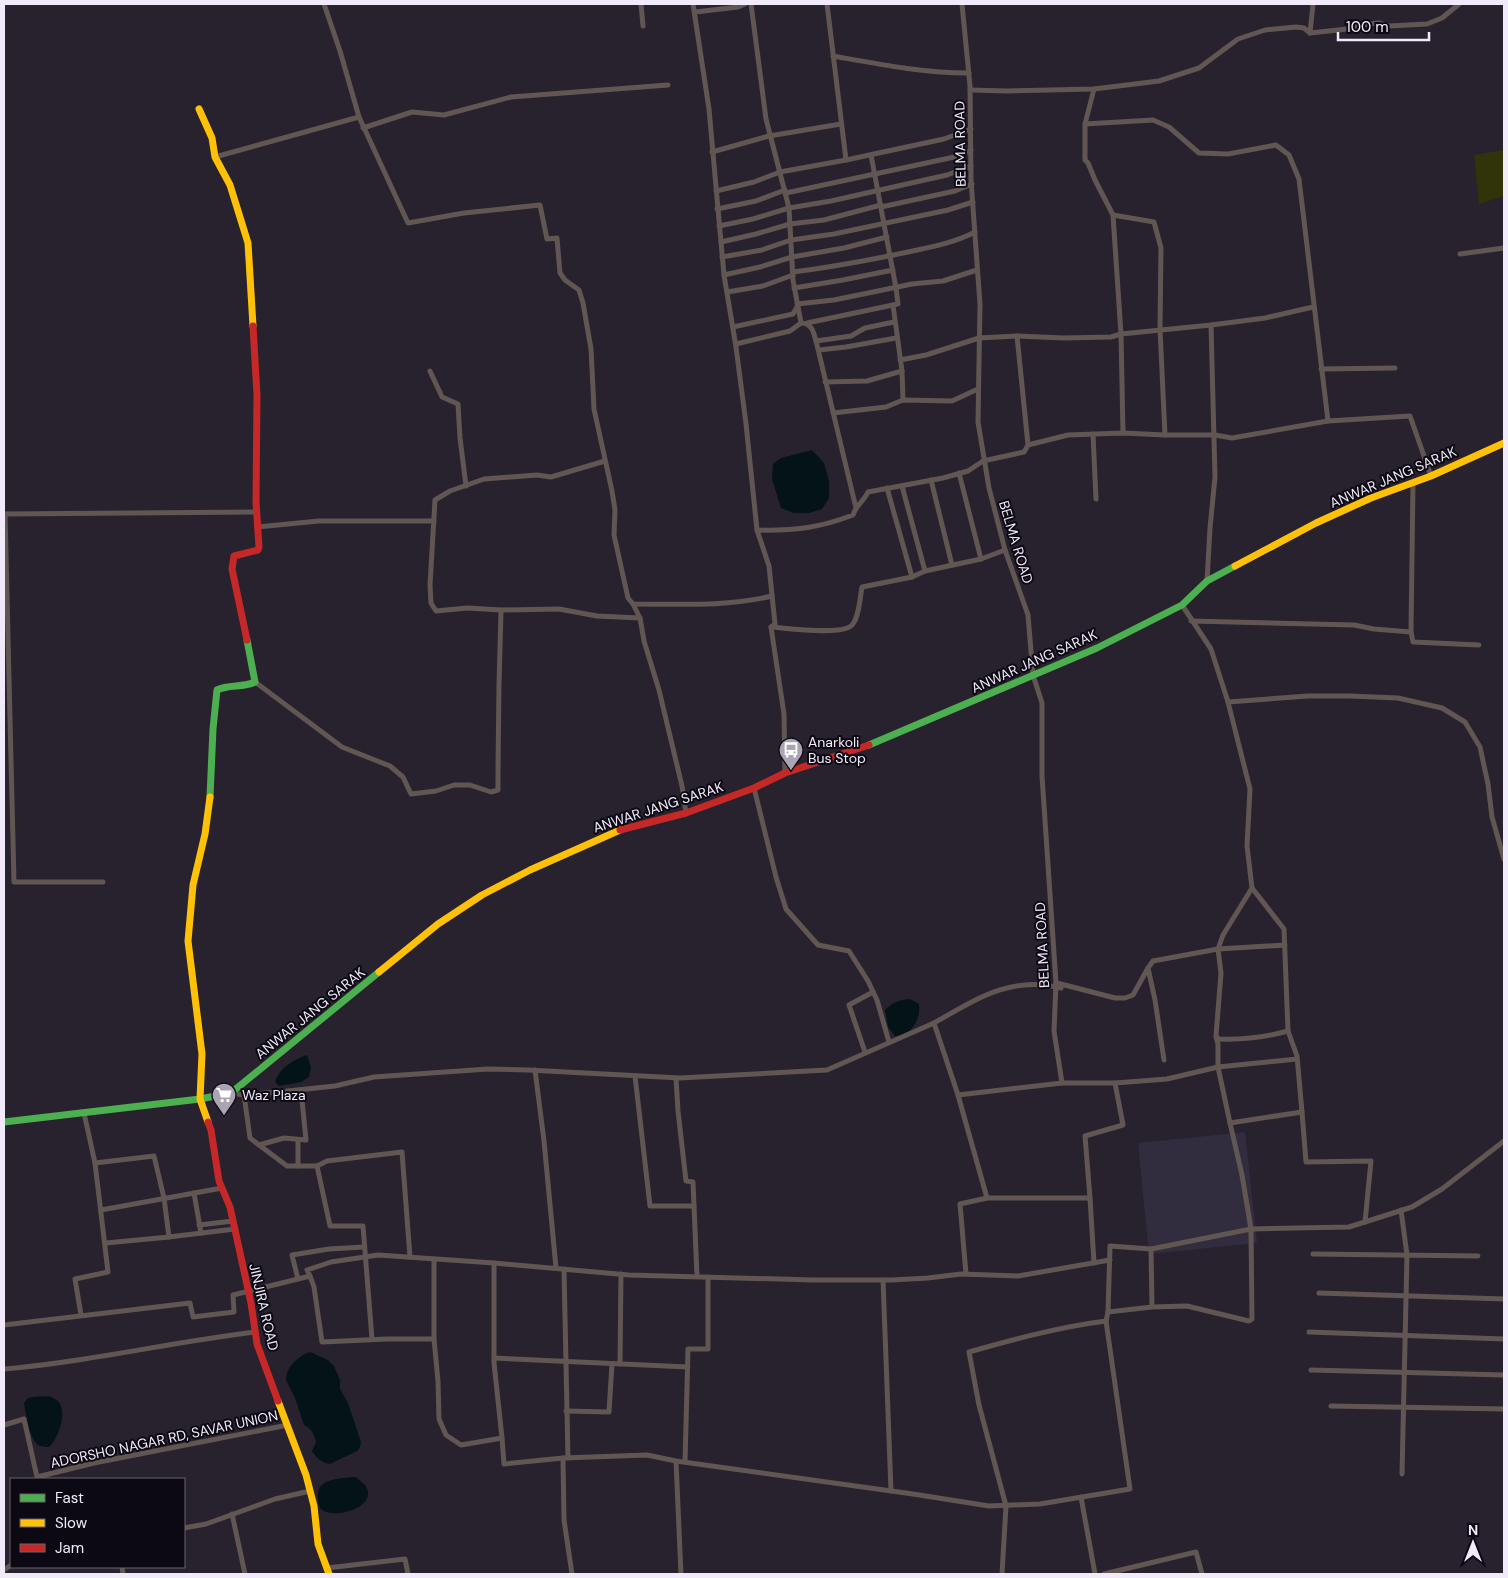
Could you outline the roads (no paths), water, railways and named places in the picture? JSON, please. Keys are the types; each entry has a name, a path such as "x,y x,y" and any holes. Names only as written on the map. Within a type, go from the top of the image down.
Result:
{"main road":[{"path":"200,109 212,138 215,157 230,185 248,243 257,395 258,550 234,556 232,569 255,682 249,686 219,688 216,696 211,788 204,834 193,885 188,941 202,1054 200,1099"},
{"name":"ANWAR JANG SARAK","path":"4,1122 200,1099 231,1093 438,924 482,895 530,870 616,831 686,813 754,788 785,773 879,741 1097,648 1182,606 1207,581 1316,523 1371,498 1431,476 1504,442"},
{"name":"JINJIRA ROAD","path":"200,1099 211,1130 216,1166 222,1188 230,1207 257,1344 306,1475 318,1544 328,1571"}],"street":[{"path":"324,4 340,51 358,117 408,223 464,213 540,205 547,239 557,238 560,273 579,290 583,303 590,349 594,409 615,510 614,535 628,598 640,618 644,641 659,690 680,778 686,813"},
{"path":"642,4 644,26"},
{"path":"694,4 709,109 724,275 736,344 757,530 769,566 775,624 771,627"},
{"path":"694,12 744,4"},
{"path":"751,4 769,136 789,208 794,288 801,323"},
{"path":"827,4 846,160"},
{"name":"BELMA ROAD","path":"962,4 969,73 971,166 980,304 978,422 983,461 1005,550 1028,615 1032,675 1042,703 1042,776 1056,982 1054,1031 1062,1083"},
{"path":"1310,33 1313,4"},
{"path":"970,90 1094,89 1158,81 1199,68 1238,39 1265,30 1296,27 1304,28 1310,33 1379,23 1389,26 1427,24 1442,18 1459,4"},
{"path":"833,56 923,71 969,73"},
{"path":"363,128 412,112 444,115 511,97 668,85"},
{"path":"1094,89 1085,124 1084,160 1088,163 1094,180 1113,215 1121,334 1123,433"},
{"path":"215,157 358,117"},
{"path":"1085,124 1153,120 1168,127 1199,153 1228,154 1276,145 1290,155 1298,179 1328,421"},
{"path":"712,152 769,136 841,124"},
{"path":"716,191 754,182 780,172 944,139 970,129"},
{"path":"717,209 756,201 785,192 959,156 971,150"},
{"path":"736,344 790,331 801,323 898,304 891,256 871,155"},
{"path":"719,226 754,219 789,208 879,191 947,175 971,166"},
{"path":"721,242 790,224 824,220 956,191 972,184"},
{"path":"722,257 762,250 791,240 834,234 948,210 973,202"},
{"path":"1113,215 1154,222 1161,248 1160,329 1164,435"},
{"path":"727,292 763,286 793,273 841,266 959,240 975,232"},
{"path":"724,275 792,257 844,248 887,237"},
{"path":"1460,254 1504,248"},
{"path":"794,288 893,270"},
{"path":"797,306 943,281 977,270"},
{"path":"892,305 902,371 903,400"},
{"path":"733,327 793,314 797,306"},
{"path":"900,360 979,338 1016,336 1111,337 1160,329 1211,326 1265,318 1313,307"},
{"path":"816,340 850,336 865,328 894,322"},
{"path":"757,530 790,531 832,523 854,515 856,508 816,340 811,326 807,323"},
{"path":"1207,581 1215,477 1211,326"},
{"path":"856,508 866,499 868,492 968,471 983,461 1024,452 1028,445 1016,336"},
{"path":"818,350 896,338"},
{"path":"1321,369 1395,368"},
{"path":"430,371 442,397 458,404 466,486"},
{"path":"825,382 867,381 902,371"},
{"path":"833,414 886,406 903,400 952,401 978,389"},
{"path":"1028,445 1068,435 1093,434 1215,435 1232,438 1328,421 1410,416 1431,476"},
{"path":"1093,434 1096,498"},
{"path":"606,461 551,477 538,474 484,479 450,491 435,500 430,585 432,606 436,611 467,608 501,610 559,609 597,616 640,618"},
{"path":"959,473 981,559"},
{"path":"931,480 952,565"},
{"path":"1413,483 1410,632 1413,642 1479,645"},
{"path":"902,486 924,571"},
{"path":"887,488 912,577"},
{"path":"103,882 14,882 4,514 257,512"},
{"path":"257,527 320,521 434,522"},
{"path":"771,627 843,631 852,626 856,618 862,587 912,577 924,571 981,559 1005,550"},
{"path":"632,604 735,603 772,596"},
{"path":"1182,606 1211,649 1228,702 1250,789 1247,846 1252,888 1284,929 1288,1031 1297,1059 1306,1162 1371,1161 1365,1222"},
{"path":"255,682 342,747 390,766 403,777 411,794 436,791 454,785 470,786 490,792 498,790 501,610"},
{"path":"1191,621 1354,626 1410,632"},
{"path":"771,627 784,714 785,773"},
{"path":"1228,702 1308,696 1350,696 1398,698 1442,708 1465,722 1480,746 1488,784 1492,817 1504,859"},
{"path":"754,788 786,909 818,945 849,951 877,1000 889,1042"},
{"path":"1108,1312 1152,1306 1187,1306 1240,1319 1252,1319 1251,1229 1242,1175 1218,1067 1216,1036 1220,973 1218,948 1223,935 1252,888"},
{"path":"1056,982 1115,998 1125,998 1133,995 1148,968 1157,960 1218,948 1285,945"},
{"path":"1148,968 1164,1060"},
{"path":"231,1093 244,1096 335,1086 374,1077 488,1069 676,1078 827,1070 934,1023 979,997 996,990 1036,983 1061,988 1056,982"},
{"path":"865,1052 849,1005 873,992"},
{"path":"934,1023 958,1095 987,1198"},
{"path":"1216,1036 1220,1039 1239,1039 1271,1036 1288,1031"},
{"path":"958,1095 1062,1083 1115,1084 1167,1078 1218,1067 1297,1059"},
{"path":"535,1070 556,1268"},
{"path":"635,1076 650,1206 694,1206"},
{"path":"676,1078 686,1181 693,1182 697,1276"},
{"path":"1094,1263 1085,1136 1123,1125 1115,1084"},
{"path":"259,1145 284,1138 306,1140 301,1090"},
{"path":"244,1096 250,1138 287,1166 317,1166 327,1161 402,1152 405,1212 410,1257"},
{"path":"1230,1123 1302,1112"},
{"path":"81,1316 75,1279 108,1272 95,1163 84,1113"},
{"path":"298,1140 298,1166"},
{"path":"494,1262 494,1358 504,1464 565,1458 647,1455 676,1461 989,1506 1040,1504 1130,1489 1106,1321 1108,1312 1110,1246 1151,1249 1251,1229 1349,1226 1365,1222 1412,1206 1442,1188 1504,1141"},
{"path":"95,1163 154,1156 164,1198 169,1237"},
{"path":"317,1166 330,1226 363,1226 364,1258 372,1339"},
{"path":"102,1210 222,1188"},
{"path":"194,1193 201,1233"},
{"path":"966,1274 960,1204 987,1198 1090,1198"},
{"path":"1401,1210 1407,1255 1402,1474"},
{"path":"200,1225 233,1221"},
{"path":"106,1243 234,1229"},
{"path":"298,1279 292,1255 329,1249 364,1247"},
{"path":"1151,1249 1152,1306"},
{"path":"1314,1254 1478,1256"},
{"path":"434,1339 372,1339 322,1342 314,1287 307,1270 331,1262 378,1255 494,1262 621,1274 813,1280 883,1280 966,1274 1018,1276 1110,1260"},
{"path":"434,1258 434,1339 439,1419 446,1435 461,1445 502,1438"},
{"path":"564,1269 566,1361 564,1520 572,1574"},
{"path":"620,1364 621,1274"},
{"path":"4,1324 190,1303 193,1317 234,1312 233,1295 248,1293 310,1276"},
{"path":"685,1462 688,1349 708,1349 708,1277"},
{"path":"883,1280 891,1491"},
{"path":"1319,1293 1504,1298"},
{"path":"1002,1574 1006,1506 979,1405 969,1352 1037,1333 1106,1321"},
{"path":"4,1369 88,1358 202,1338 255,1332"},
{"path":"1308,1332 1504,1339"},
{"path":"494,1358 688,1367"},
{"path":"566,1411 609,1412 612,1364"},
{"path":"1311,1370 1504,1375"},
{"path":"1331,1406 1504,1409"},
{"name":"ADORSHO NAGAR RD, SAVAR UNION","path":"4,1426 24,1419 36,1478 94,1463 288,1425"},
{"path":"676,1461 681,1574"},
{"path":"185,1528 206,1524 275,1499 310,1491"},
{"path":"1082,1498 1096,1574"},
{"path":"232,1514 245,1574"},
{"path":"1104,1574 1196,1552 1202,1574"},
{"path":"328,1571 405,1559 408,1574"}],"place":[{"name":"Anarkoli Bus Stop","path":"791,771"},
{"name":"Waz Plaza","path":"224,1116"}]}
